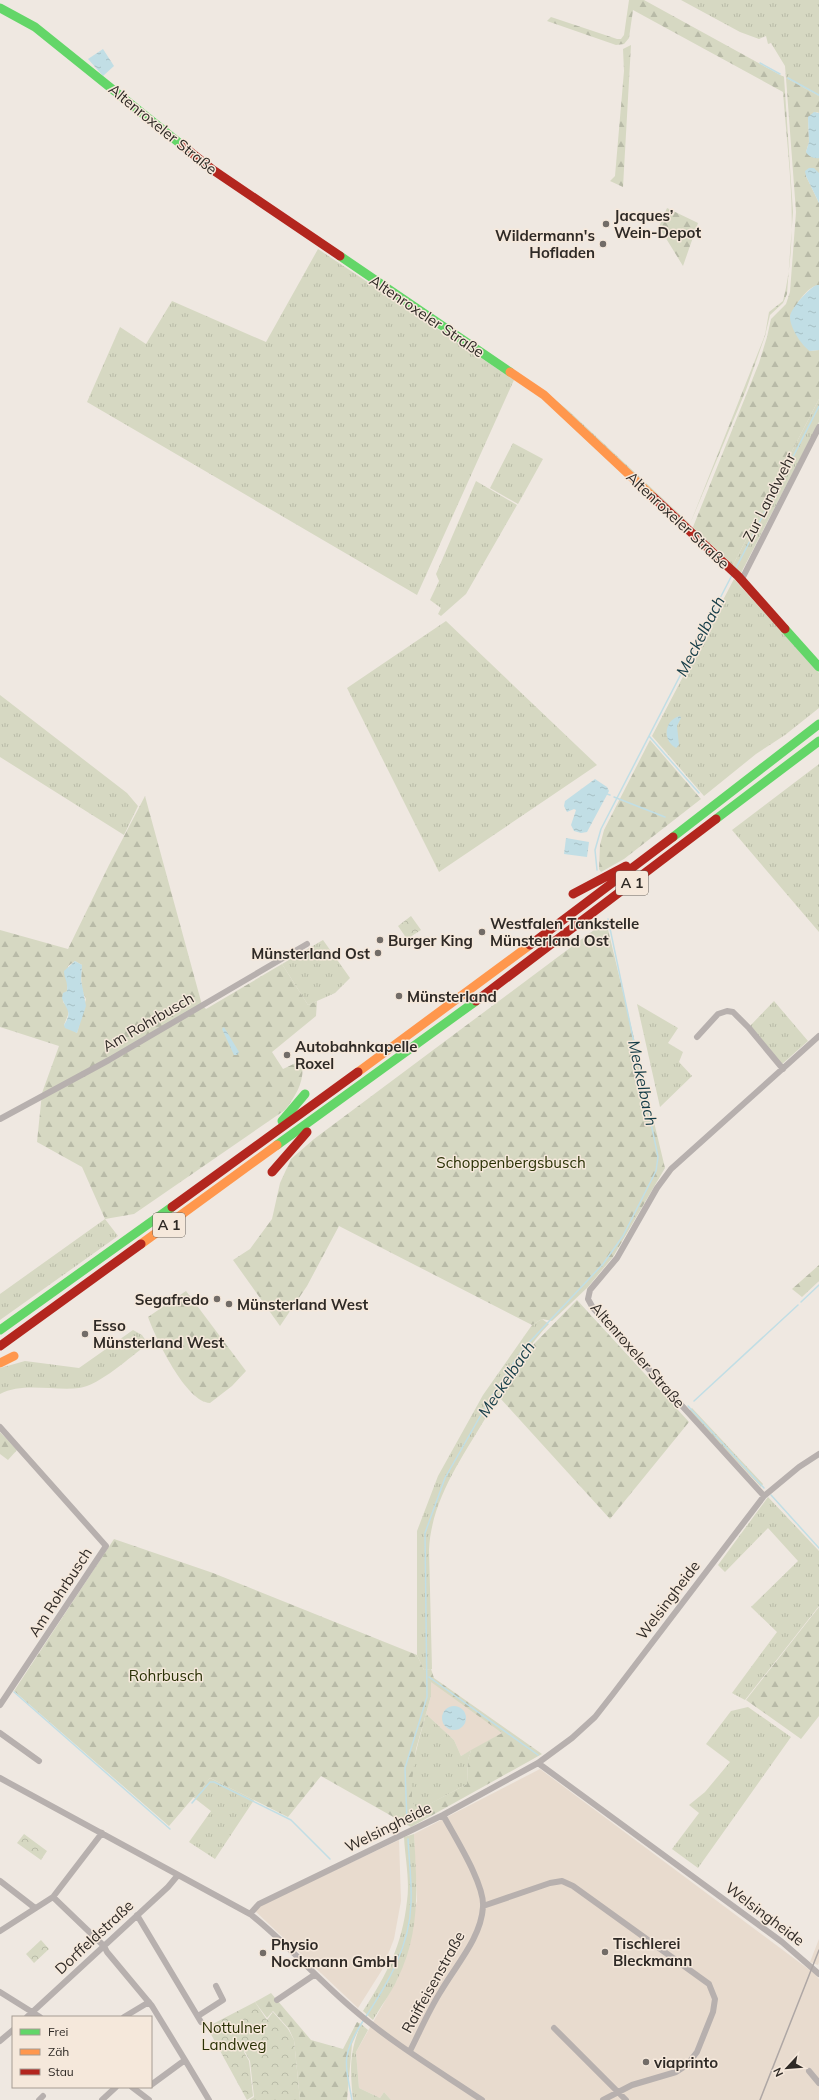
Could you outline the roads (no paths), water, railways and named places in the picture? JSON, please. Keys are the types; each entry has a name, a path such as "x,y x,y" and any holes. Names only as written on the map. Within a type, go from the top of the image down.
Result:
{"main road":[{"name":"Altenroxeler Straße","path":"0,8 35,27 213,170 544,395 731,568 819,667"},
{"name":"A 1","path":"0,1330 248,1153 477,986 819,724"},
{"name":"A 1","path":"0,1346 337,1104 518,970 817,742"},
{"path":"573,894 654,851"},
{"path":"248,1153 292,1112 304,1094"},
{"path":"272,1172 298,1141 337,1104"},
{"path":"0,1363 14,1356"}],"street":[{"name":"Zur Landwehr","path":"740,577 819,427"},
{"name":"Am Rohrbusch","path":"0,1119 109,1060 307,944"},
{"path":"697,1037 718,1014 733,1012 749,1028 783,1069"},
{"name":"Altenroxeler Straße","path":"764,1496 593,1308 588,1295 590,1290 625,1247 657,1188 671,1169 819,1036"},
{"name":"Am Rohrbusch","path":"0,1427 106,1546 0,1705"},
{"name":"Welsingheide","path":"250,1914 258,1904 443,1816 538,1763 566,1743 595,1717 764,1496 799,1467 819,1454"},
{"path":"0,1733 39,1761"},
{"name":"Welsingheide","path":"538,1763 782,1942 819,1974"},
{"path":"0,1778 250,1914 268,1929 314,1975 360,2016 482,2100"},
{"name":"Raiffeisenstraße","path":"410,2051 440,1993 475,1936 483,1906 477,1880 469,1862 443,1816"},
{"path":"0,1931 53,1897 102,1833"},
{"name":"Dorffeldstraße","path":"28,2016 168,1887 178,1875"},
{"path":"0,1881 35,1908"},
{"path":"483,1906 550,1883 562,1881 573,1886 709,1984 715,1999 713,2012 697,2052 687,2065 676,2072 617,2092 603,2100"},
{"path":"53,1897 104,1946 107,1952 149,2002 209,2100"},
{"path":"137,1915 201,2022"},
{"path":"277,2000 314,1975"},
{"path":"198,2016 223,2000 216,1986"},
{"path":"0,1992 39,2016"},
{"path":"126,2016 149,2002"},
{"path":"554,2028 626,2100"},
{"path":"0,2041 12,2031"},
{"path":"152,2084 185,2060"},
{"path":"809,2071 819,2083"},
{"path":"102,2100 115,2088"},
{"path":"134,2088 149,2100"},
{"path":"141,2093 147,2088"}],"water":[{"path":"103,49 114,66 103,76 88,59"},
{"path":"814,112 819,113 819,158 811,157 806,152 809,142 808,117"},
{"path":"809,168 814,168 819,173 819,203 806,176 805,171"},
{"path":"817,285 819,285 819,350 810,351 797,336 792,326 790,317 793,309 801,299"},
{"path":"680,716 681,718 677,726 679,745 676,748 668,740 667,730 671,722"},
{"path":"595,779 607,787 609,791 587,832 581,833 574,831 571,825 576,810 574,809 567,812 564,806 565,801"},
{"path":"566,838 589,842 587,857 564,854"},
{"path":"75,961 82,965 81,980 86,1006 77,1033 65,1028 64,1025 68,1017 68,1011 62,998 63,993 67,991 64,971"},
{"path":"224,1027 239,1052 237,1055 234,1055 222,1029"},
{"path":"454,1706 459,1707 465,1713 465,1723 459,1729 454,1730 449,1729 443,1723 442,1718 443,1713 449,1707"}],"waterway":[{"path":"760,63 780,74"},
{"path":"788,78 819,95"},
{"name":"Meckelbach","path":"736,568 819,406"},
{"name":"Meckelbach","path":"597,870 595,850 601,829 732,575"},
{"path":"649,736 699,793"},
{"path":"614,797 665,817"},
{"name":"Meckelbach","path":"407,1822 405,1768 427,1697 425,1533 445,1478 490,1399 523,1349 603,1264 623,1236 656,1171 658,1157 608,919"},
{"path":"801,1302 819,1285"},
{"path":"694,1401 798,1305"},
{"path":"688,1406 764,1488"},
{"path":"771,1495 819,1548"},
{"path":"429,1677 538,1755"},
{"path":"14,1692 170,1829"},
{"path":"192,1803 210,1782 214,1782 291,1820 330,1859"},
{"name":"Meckelbach","path":"365,2018 389,1978 407,1934 411,1903 408,1839"},
{"name":"Meckelbach","path":"352,2100 347,2067 348,2051 351,2042 363,2021"}],"railway":[{"path":"760,2100 819,1950"}],"place":[{"name":"Jacques’ Wein-Depot","path":"606,224"},
{"name":"Wildermann's Hofladen","path":"603,244"},
{"name":"Westfalen Tankstelle Münsterland Ost","path":"482,932"},
{"name":"Burger King","path":"380,940"},
{"name":"Münsterland Ost","path":"378,953"},
{"name":"Münsterland","path":"399,996"},
{"name":"Autobahnkapelle Roxel","path":"287,1055"},
{"name":"Segafredo","path":"217,1299"},
{"name":"Münsterland West","path":"229,1304"},
{"name":"Esso Münsterland West","path":"85,1334"},
{"name":"Tischlerei Bleckmann","path":"605,1952"},
{"name":"Physio Nockmann GmbH","path":"263,1953"},
{"name":"viaprinto","path":"646,2062"}],"park label":[{"name":"Schoppenbergsbusch","path":"511,1162"},
{"name":"Rohrbusch","path":"166,1675"},
{"name":"Nottulner Landweg","path":"234,2036"}]}
